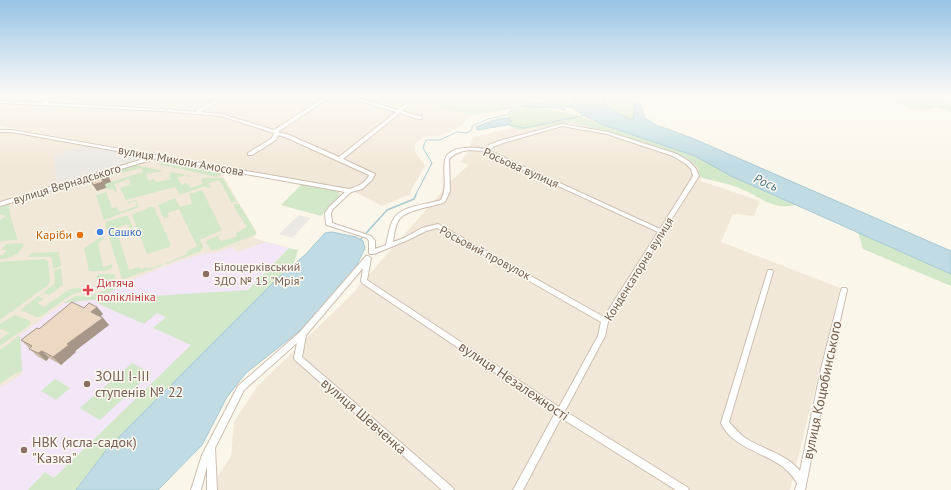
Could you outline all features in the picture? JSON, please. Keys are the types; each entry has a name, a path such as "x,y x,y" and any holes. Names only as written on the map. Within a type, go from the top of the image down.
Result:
{"street":[{"path":"196,490 205,458 241,388 303,334 370,256 372,241 366,236 329,224 328,213 331,208 350,191 360,188 373,176 371,173 276,132 240,120"},
{"path":"250,154 274,139 276,132 294,120"},
{"path":"340,159 389,120"},
{"name":"Конденсаторна вулиця","path":"486,152 491,146 501,142 562,125 608,133 675,156 688,163 696,176 605,321 601,336 561,413 518,490"},
{"name":"вулиця Миколи Амосова","path":"0,128 350,191"},
{"name":"вулиця Миколи Амосова","path":"0,131 12,131"},
{"name":"Росьова вулиця","path":"389,245 395,220 408,210 428,207 443,201 447,191 447,159 456,151 470,148 486,152 662,232"},
{"name":"вулиця Вернадського","path":"0,204 157,157"},
{"name":"Росьовий провулок","path":"370,256 389,245 406,239 424,229 438,226 605,321"},
{"name":"вулиця Незалежності","path":"370,256 364,281 561,413 684,490"},
{"path":"770,272 725,423 733,434 790,466 802,482"},
{"name":"вулиця Коцюбинського","path":"800,490 825,369 844,290"},
{"name":"вулиця Шевченка","path":"303,334 298,358 449,490"},
{"path":"211,447 212,490"}],"shaded area":[{"path":"0,120 467,120 458,128 438,136 425,136 415,143 415,152 425,166 411,190 411,194 382,206 351,190 0,126"},
{"path":"551,120 565,120 686,158 698,167 701,181 760,201 754,216 733,214 721,242 840,288 790,490 209,490 231,456 234,422 257,387 353,293 454,178 469,165 460,162 468,152 473,137"},
{"path":"12,131 231,169 223,176 257,233 253,238 289,248 45,472 28,490 0,490 0,132"},
{"path":"83,146 144,157 57,183 53,155"},
{"path":"299,215 311,218 292,238 279,234"},
{"name":"ЗОШ І-ІІІ ступенів № 22","path":"265,242 289,248 192,345 54,478 45,472 28,490 0,490 0,388 22,374 20,335 64,303 102,299 121,284 174,263 201,254 216,253 232,247 238,252"}],"green space":[{"path":"510,120 588,120 699,157 731,176 796,204 782,206 767,202 734,186 700,177 698,167 686,158 572,122 518,130 507,125 512,121"},
{"path":"165,161 221,170 224,172 217,177 158,164"},
{"path":"135,165 163,171 146,174 149,181 154,179 156,182 171,179 171,172 192,176 188,177 186,175 177,178 182,185 186,183 191,188 203,184 201,180 202,178 223,178 236,201 232,203 219,180 209,183 211,187 207,188 205,186 180,195 175,187 126,200 120,188 131,184 129,179 114,184 117,191 115,192 113,188 107,190 105,184 143,172 141,168 92,181 93,178"},
{"path":"302,184 336,190 339,192 340,196 321,216 281,205"},
{"path":"202,190 222,230 200,240 203,247 201,251 166,264 187,254 186,252 197,246 179,209 168,213 169,217 164,219 158,205 175,198 180,207 192,204 189,194"},
{"path":"106,192 112,208 116,207 120,212 137,206 135,201 128,204 128,202 136,200 139,207 104,220 96,195"},
{"path":"9,203 10,215 18,240 0,241 0,220 6,216 0,214 0,206"},
{"path":"239,204 256,234 217,250 211,250 206,242 209,239 222,234 218,237 221,241 237,236 236,233 247,227 233,205"},
{"path":"150,207 154,207 171,245 147,254 132,215"},
{"path":"128,216 133,228 130,229 128,224 116,228 129,270 139,267 140,269 147,267 148,269 162,264 163,265 122,279 105,225 106,222"},
{"path":"858,232 951,274 951,286 863,249"},
{"path":"101,237 104,238 98,244 103,267 112,264 112,268 106,271 89,271 84,248"},
{"path":"22,243 24,245 17,254 8,258 0,259 0,255 3,255 7,250 1,250 6,244"},
{"path":"289,248 298,250 294,263 107,449 76,490 28,490 45,472 54,478 191,345 153,328 166,317 157,313 144,324 97,303 101,299 64,303 75,296 93,295 121,284 103,299 248,290"},
{"path":"59,252 61,266 53,269 52,259 50,257 28,257 31,253"},
{"path":"44,259 48,261 50,281 48,285 0,320 0,262"},
{"path":"61,268 63,285 49,295 43,293 55,283 54,271"},
{"path":"98,274 114,274 116,281 96,290 102,284 99,284 99,278 96,278"},
{"path":"70,289 83,289 82,291 86,290 71,295 40,317 36,317 21,310 38,296 44,299 38,303 44,307"},
{"path":"15,315 30,321 31,324 0,346 0,339 9,333 2,329 0,330 0,324"},
{"path":"20,335 22,371 14,374 0,384 0,350"},
{"path":"132,363 151,373 100,420 80,408"},
{"path":"55,379 70,388 56,400 41,391"}],"water":[{"path":"496,120 512,121 507,125 477,130 476,127"},
{"name":"Рось","path":"593,120 648,120 656,125 692,138 951,251 951,274 731,176 695,156 604,125"},
{"path":"332,232 356,237 363,241 365,248 349,281 317,317 246,373 227,397 202,445 158,490 76,490 107,449 279,277 305,255 325,233"}],"building":[{"path":"106,172 108,176 101,178 103,182 93,185 90,175"},
{"path":"72,302 84,308 89,303 97,307 91,312 103,318 67,344 69,345 53,357 42,351 38,353 29,349 32,346 21,340 37,328 39,329"}],"waterway":[{"path":"415,196 432,163 423,148 426,140 440,140 457,132 467,133 472,130 472,126 486,120"},
{"path":"507,124 524,128 563,120"},
{"path":"360,240 387,210 414,199 416,195"}],"place":[{"name":"Сашко","path":"100,232"},
{"name":"Каріби","path":"80,235"},
{"name":"Білоцерківський ЗДО № 15 \"Мрія\"","path":"206,274"},
{"name":"Дитяча поліклініка","path":"88,290"},
{"name":"ЗОШ І-ІІІ ступенів № 22","path":"87,384"},
{"name":"НВК (ясла-садок) \"Казка\"","path":"24,450"}]}
